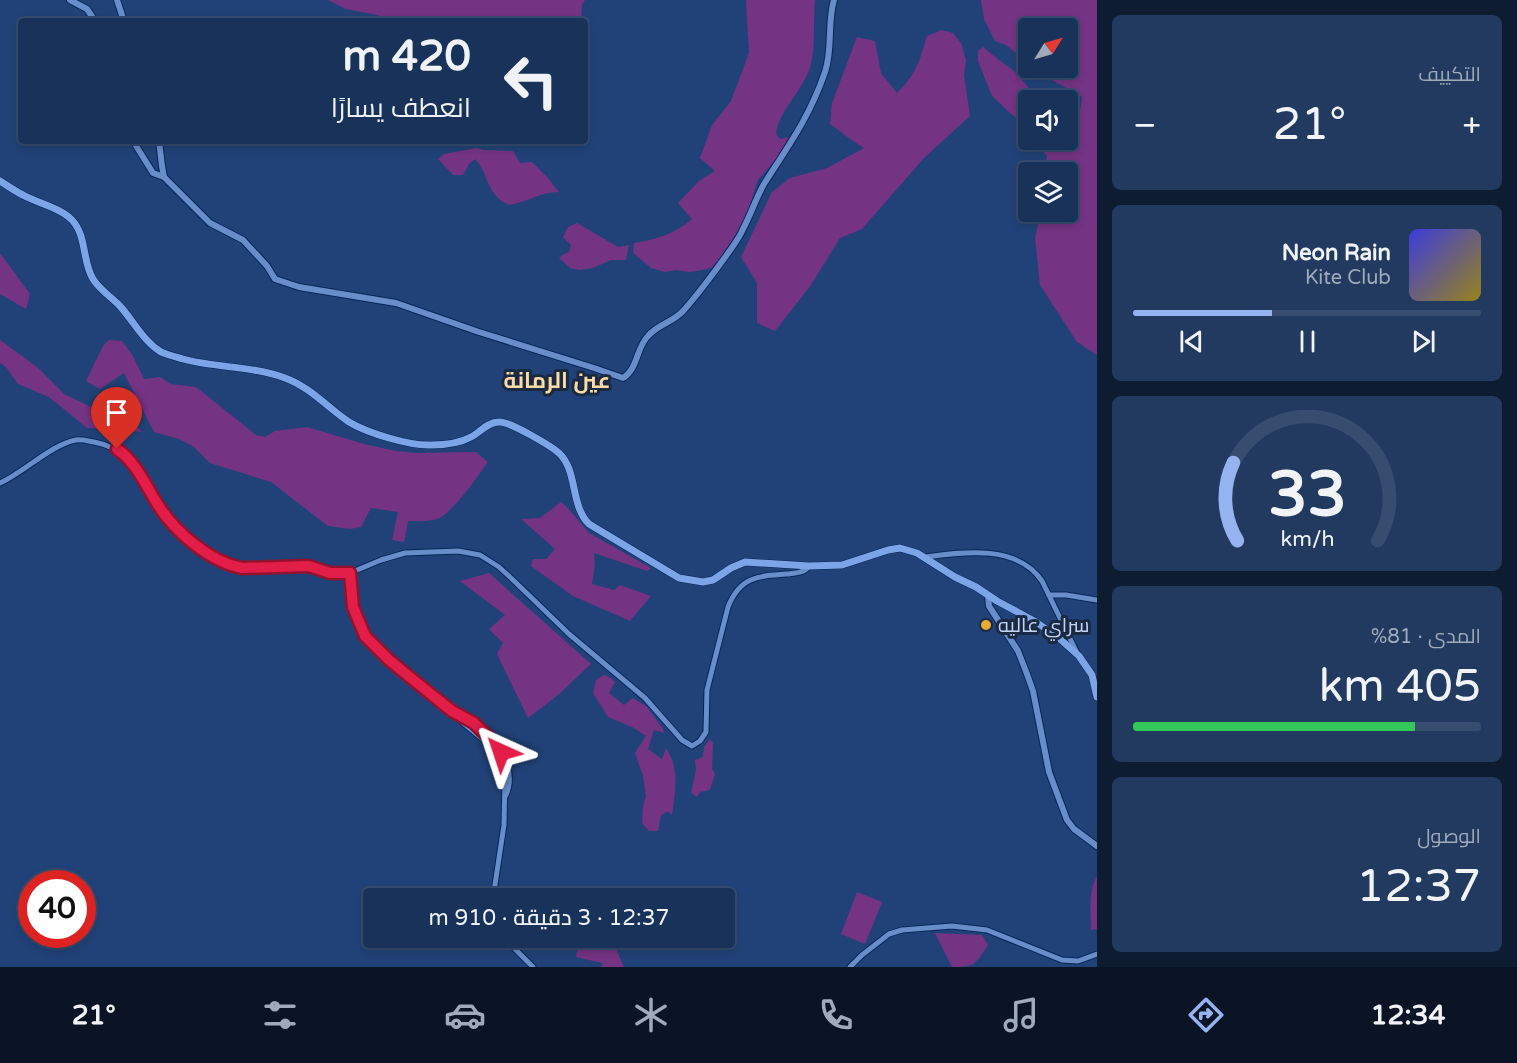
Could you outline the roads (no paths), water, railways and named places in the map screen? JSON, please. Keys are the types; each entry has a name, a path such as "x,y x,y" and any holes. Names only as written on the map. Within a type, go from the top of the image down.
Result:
{"main road":[{"path":"70,0 87,9 94,18"},
{"path":"117,0 123,18"},
{"path":"135,144 153,173 164,177 210,223 243,240 275,279 299,287 396,303 623,378 632,369 647,336 677,318 713,274 742,231 763,186 800,130 826,69 830,18 834,0"},
{"path":"159,144 164,177"},
{"path":"0,181 71,219 81,235 93,279 120,306 150,345 164,353 193,362 246,369 283,377 296,383 358,427 412,444 432,446 460,441 498,422 513,426 559,453 566,462 582,514 589,524 679,578 703,582 713,580 730,568 745,562 809,566 842,565 900,548 917,553 1060,639 1079,656 1092,675 1097,697"},
{"path":"988,595 989,606 1018,651 1027,674 1049,772 1067,820 1097,846"}],"street":[{"path":"0,483 63,445 76,440 100,443 117,449 128,458 164,514 179,531 205,551 232,566 242,568 309,566 330,573 350,573 405,553 458,551 475,554 485,558 505,573 569,634 645,698 682,741 692,746 700,741 706,732 707,690 732,596 742,583 762,577 799,573 809,566"},
{"path":"925,557 969,553 1008,557 1020,562 1041,578 1079,656"},
{"path":"350,573 353,607 365,636 389,660 452,711 499,757 505,778 505,797 504,825 495,888"},
{"path":"1049,595 1097,600"},
{"path":"1056,611 1062,595"},
{"path":"850,967 889,934 902,930 952,926 987,930 1062,960 1078,961 1097,954"},
{"path":"514,948 533,967"}],"place":[{"name":"سراي عاليه","path":"986,625"}],"district":[{"name":"عين الرمانة","path":"557,380"}]}
